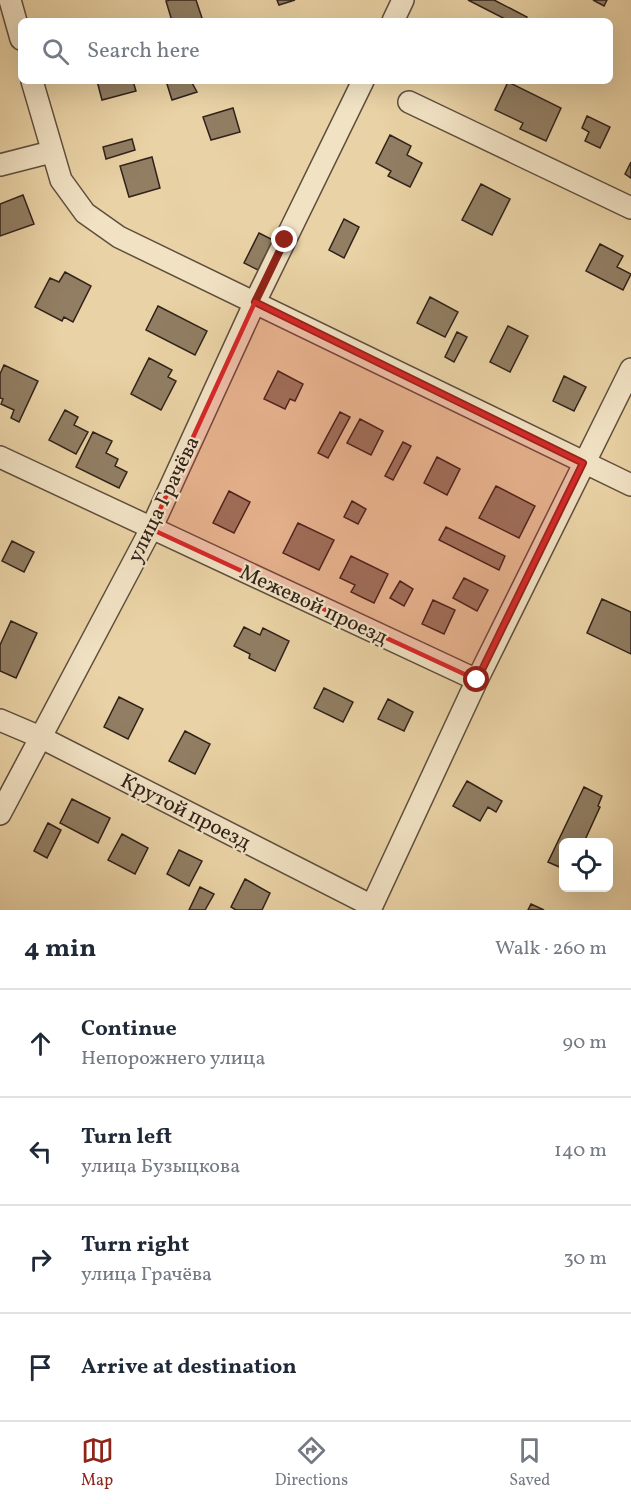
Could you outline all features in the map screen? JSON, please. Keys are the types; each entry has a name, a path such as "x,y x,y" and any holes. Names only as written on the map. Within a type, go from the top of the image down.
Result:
{"street":[{"path":"10,0 18,28"},
{"path":"394,18 403,0"},
{"path":"33,84 61,180 85,213 119,237 631,485"},
{"name":"улица Грачёва","path":"0,814 151,529 255,302 362,84"},
{"path":"409,102 631,208"},
{"path":"0,165 51,152"},
{"path":"371,908 477,680 631,369"},
{"name":"Межевой проезд","path":"0,457 477,680"},
{"name":"Крутой проезд","path":"0,720 40,737 371,908"}],"highlighted area":[{"path":"255,302 583,463 477,680 151,529"}],"building":[{"path":"196,0 202,18 171,18 166,1"},
{"path":"277,0 295,0 279,5"},
{"path":"468,0 494,0 527,17 503,18"},
{"path":"593,0 607,0 604,6"},
{"path":"98,84 134,84 136,91 102,100"},
{"path":"167,84 193,84 197,92 172,100"},
{"path":"507,84 512,84 561,108 546,141 520,129 523,123 495,110"},
{"path":"233,108 240,132 211,140 203,117"},
{"path":"587,116 610,127 600,148 585,141 589,132 582,128"},
{"path":"390,135 411,146 407,155 422,163 410,187 388,176 391,171 376,163"},
{"path":"132,139 135,150 106,159 103,147"},
{"path":"152,157 160,188 129,197 120,166"},
{"path":"631,162 631,178 625,174"},
{"path":"481,184 510,199 492,235 462,220"},
{"path":"23,195 34,224 0,236 0,204"},
{"path":"344,219 359,227 344,258 329,250"},
{"path":"259,233 273,240 258,270 244,263"},
{"path":"600,244 623,256 617,267 631,274 623,290 586,271"},
{"path":"65,272 91,286 73,322 64,317 62,321 35,307 50,278 59,282"},
{"path":"430,297 458,312 445,337 417,323"},
{"path":"158,306 207,331 195,355 146,330"},
{"path":"508,326 528,336 510,372 490,362"},
{"path":"457,332 467,337 454,362 445,357"},
{"path":"149,358 172,370 168,377 176,381 161,410 131,394"},
{"path":"4,365 38,381 19,422 11,418 14,410 1,404 3,399 0,398 0,374"},
{"path":"278,371 303,384 295,401 290,399 285,409 264,399"},
{"path":"564,376 586,387 574,411 553,401"},
{"path":"65,410 78,417 74,425 88,432 76,454 49,440"},
{"path":"340,412 350,417 328,458 318,453"},
{"path":"360,419 383,431 371,455 347,443"},
{"path":"93,432 112,441 106,453 118,459 115,466 127,472 119,488 76,467"},
{"path":"403,442 411,446 393,480 385,476"},
{"path":"437,457 460,469 447,495 424,483"},
{"path":"496,486 535,506 519,538 479,518"},
{"path":"229,491 250,502 234,533 213,523"},
{"path":"352,501 366,509 358,524 344,517"},
{"path":"298,523 334,540 319,570 283,553"},
{"path":"446,527 505,556 499,570 439,540"},
{"path":"12,541 34,552 24,572 2,561"},
{"path":"351,556 388,574 374,603 351,592 355,585 340,578"},
{"path":"464,578 488,590 477,611 453,598"},
{"path":"400,581 413,589 404,606 390,598"},
{"path":"602,599 631,612 631,654 587,633"},
{"path":"433,600 455,610 444,634 422,624"},
{"path":"11,621 37,633 16,678 0,671 0,645"},
{"path":"244,627 260,635 263,628 289,641 275,671 249,658 250,654 234,646"},
{"path":"324,688 353,702 343,722 314,708"},
{"path":"119,697 143,709 128,739 104,727"},
{"path":"388,699 413,712 404,731 378,719"},
{"path":"185,731 210,744 195,774 169,761"},
{"path":"467,781 502,801 496,812 488,807 480,821 453,806"},
{"path":"584,787 602,796 598,806 600,807 586,838 560,838"},
{"path":"72,799 110,818 98,843 60,823"},
{"path":"48,823 61,830 47,858 34,851"},
{"path":"122,834 148,848 135,874 108,860"},
{"path":"559,839 559,867 548,862"},
{"path":"179,850 202,861 189,886 167,874"},
{"path":"245,879 270,893 262,910 236,910 231,907"},
{"path":"200,887 214,894 205,910 189,910"},
{"path":"531,904 544,910 528,910"}],"route":[{"path":"285,240 255,302 583,463 477,680"}]}
